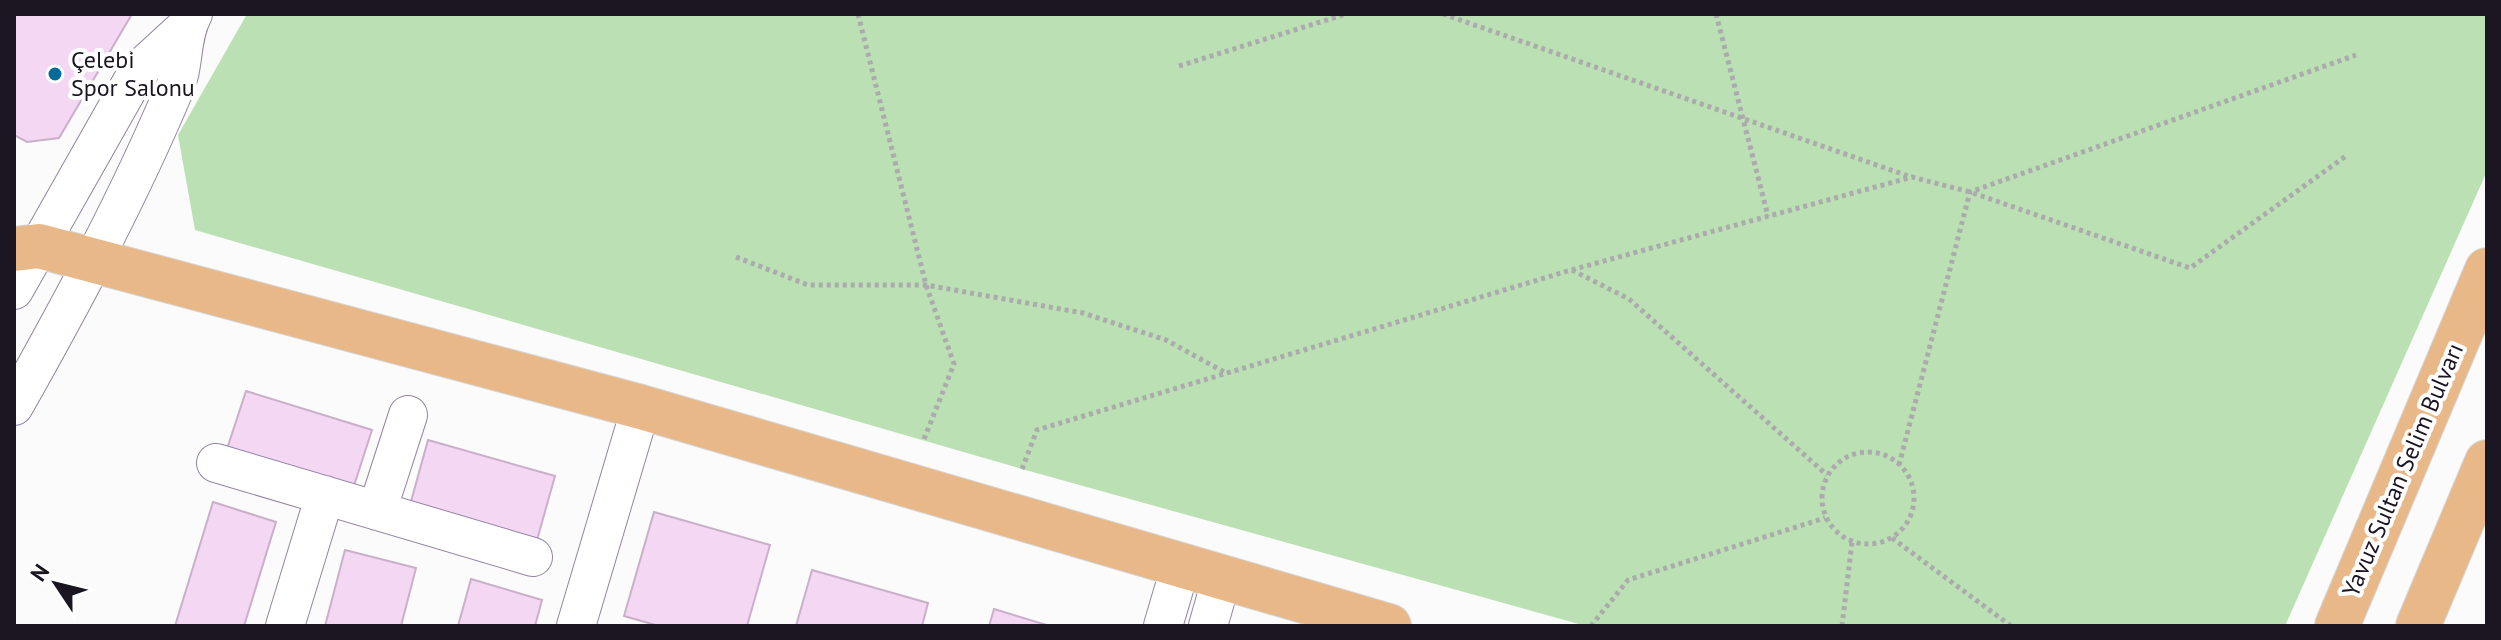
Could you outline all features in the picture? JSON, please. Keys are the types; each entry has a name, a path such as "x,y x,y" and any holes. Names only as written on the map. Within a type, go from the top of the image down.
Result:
{"main road":[{"path":"22,240 94,262 641,407 1389,626"},
{"name":"Yavuz Sultan Selim Bulvarı","path":"2337,626 2487,270"},
{"path":"2418,626 2487,462"}],"street":[{"path":"14,290 22,240 138,71 190,21"},
{"path":"14,406 94,262 176,86 190,21"},
{"path":"576,626 641,407"},
{"path":"377,511 408,415"},
{"path":"216,463 533,557"},
{"path":"285,626 325,495"},
{"path":"1163,626 1201,571"},
{"path":"1201,571 1208,626"}],"path":[{"path":"858,14 926,285 954,364 924,439"},
{"path":"1179,66 1346,14"},
{"path":"1443,14 1912,177 1970,192 2190,268 2346,156"},
{"path":"1716,14 1768,216"},
{"path":"1970,192 2356,55"},
{"path":"1022,469 1037,430 1571,270 1912,177"},
{"path":"1899,465 1970,192"},
{"path":"736,257 808,285 926,285 1083,313 1166,340 1226,373"},
{"path":"1571,270 1629,299 1827,475"},
{"path":"1865,452 1880,453 1899,465 1912,483 1914,498 1904,527 1892,538 1878,544 1852,542 1834,531 1825,518 1822,488 1827,475 1838,463 1865,452"},
{"path":"1591,626 1628,580 1825,518"},
{"path":"1892,538 2011,626"},
{"path":"1842,626 1852,542"}],"green space":[{"path":"247,14 2487,14 2487,171 2285,626 1586,626 1022,469 195,230 178,135"}],"building":[{"name":"Çelebi Spor Salonu","path":"14,14 132,14 59,138 27,142 14,135"},
{"path":"246,391 372,430 350,498 224,458"},
{"path":"428,440 555,476 537,540 410,505"},
{"path":"213,502 276,522 244,626 175,626"},
{"path":"654,512 770,545 747,626 659,626 624,616"},
{"path":"345,550 416,568 401,626 325,626"},
{"path":"812,570 928,603 922,626 796,626"},
{"path":"471,579 542,600 535,626 458,626"},
{"path":"994,609 1050,626 989,626"}],"place":[{"name":"Çelebi Spor Salonu","path":"55,74"}]}
